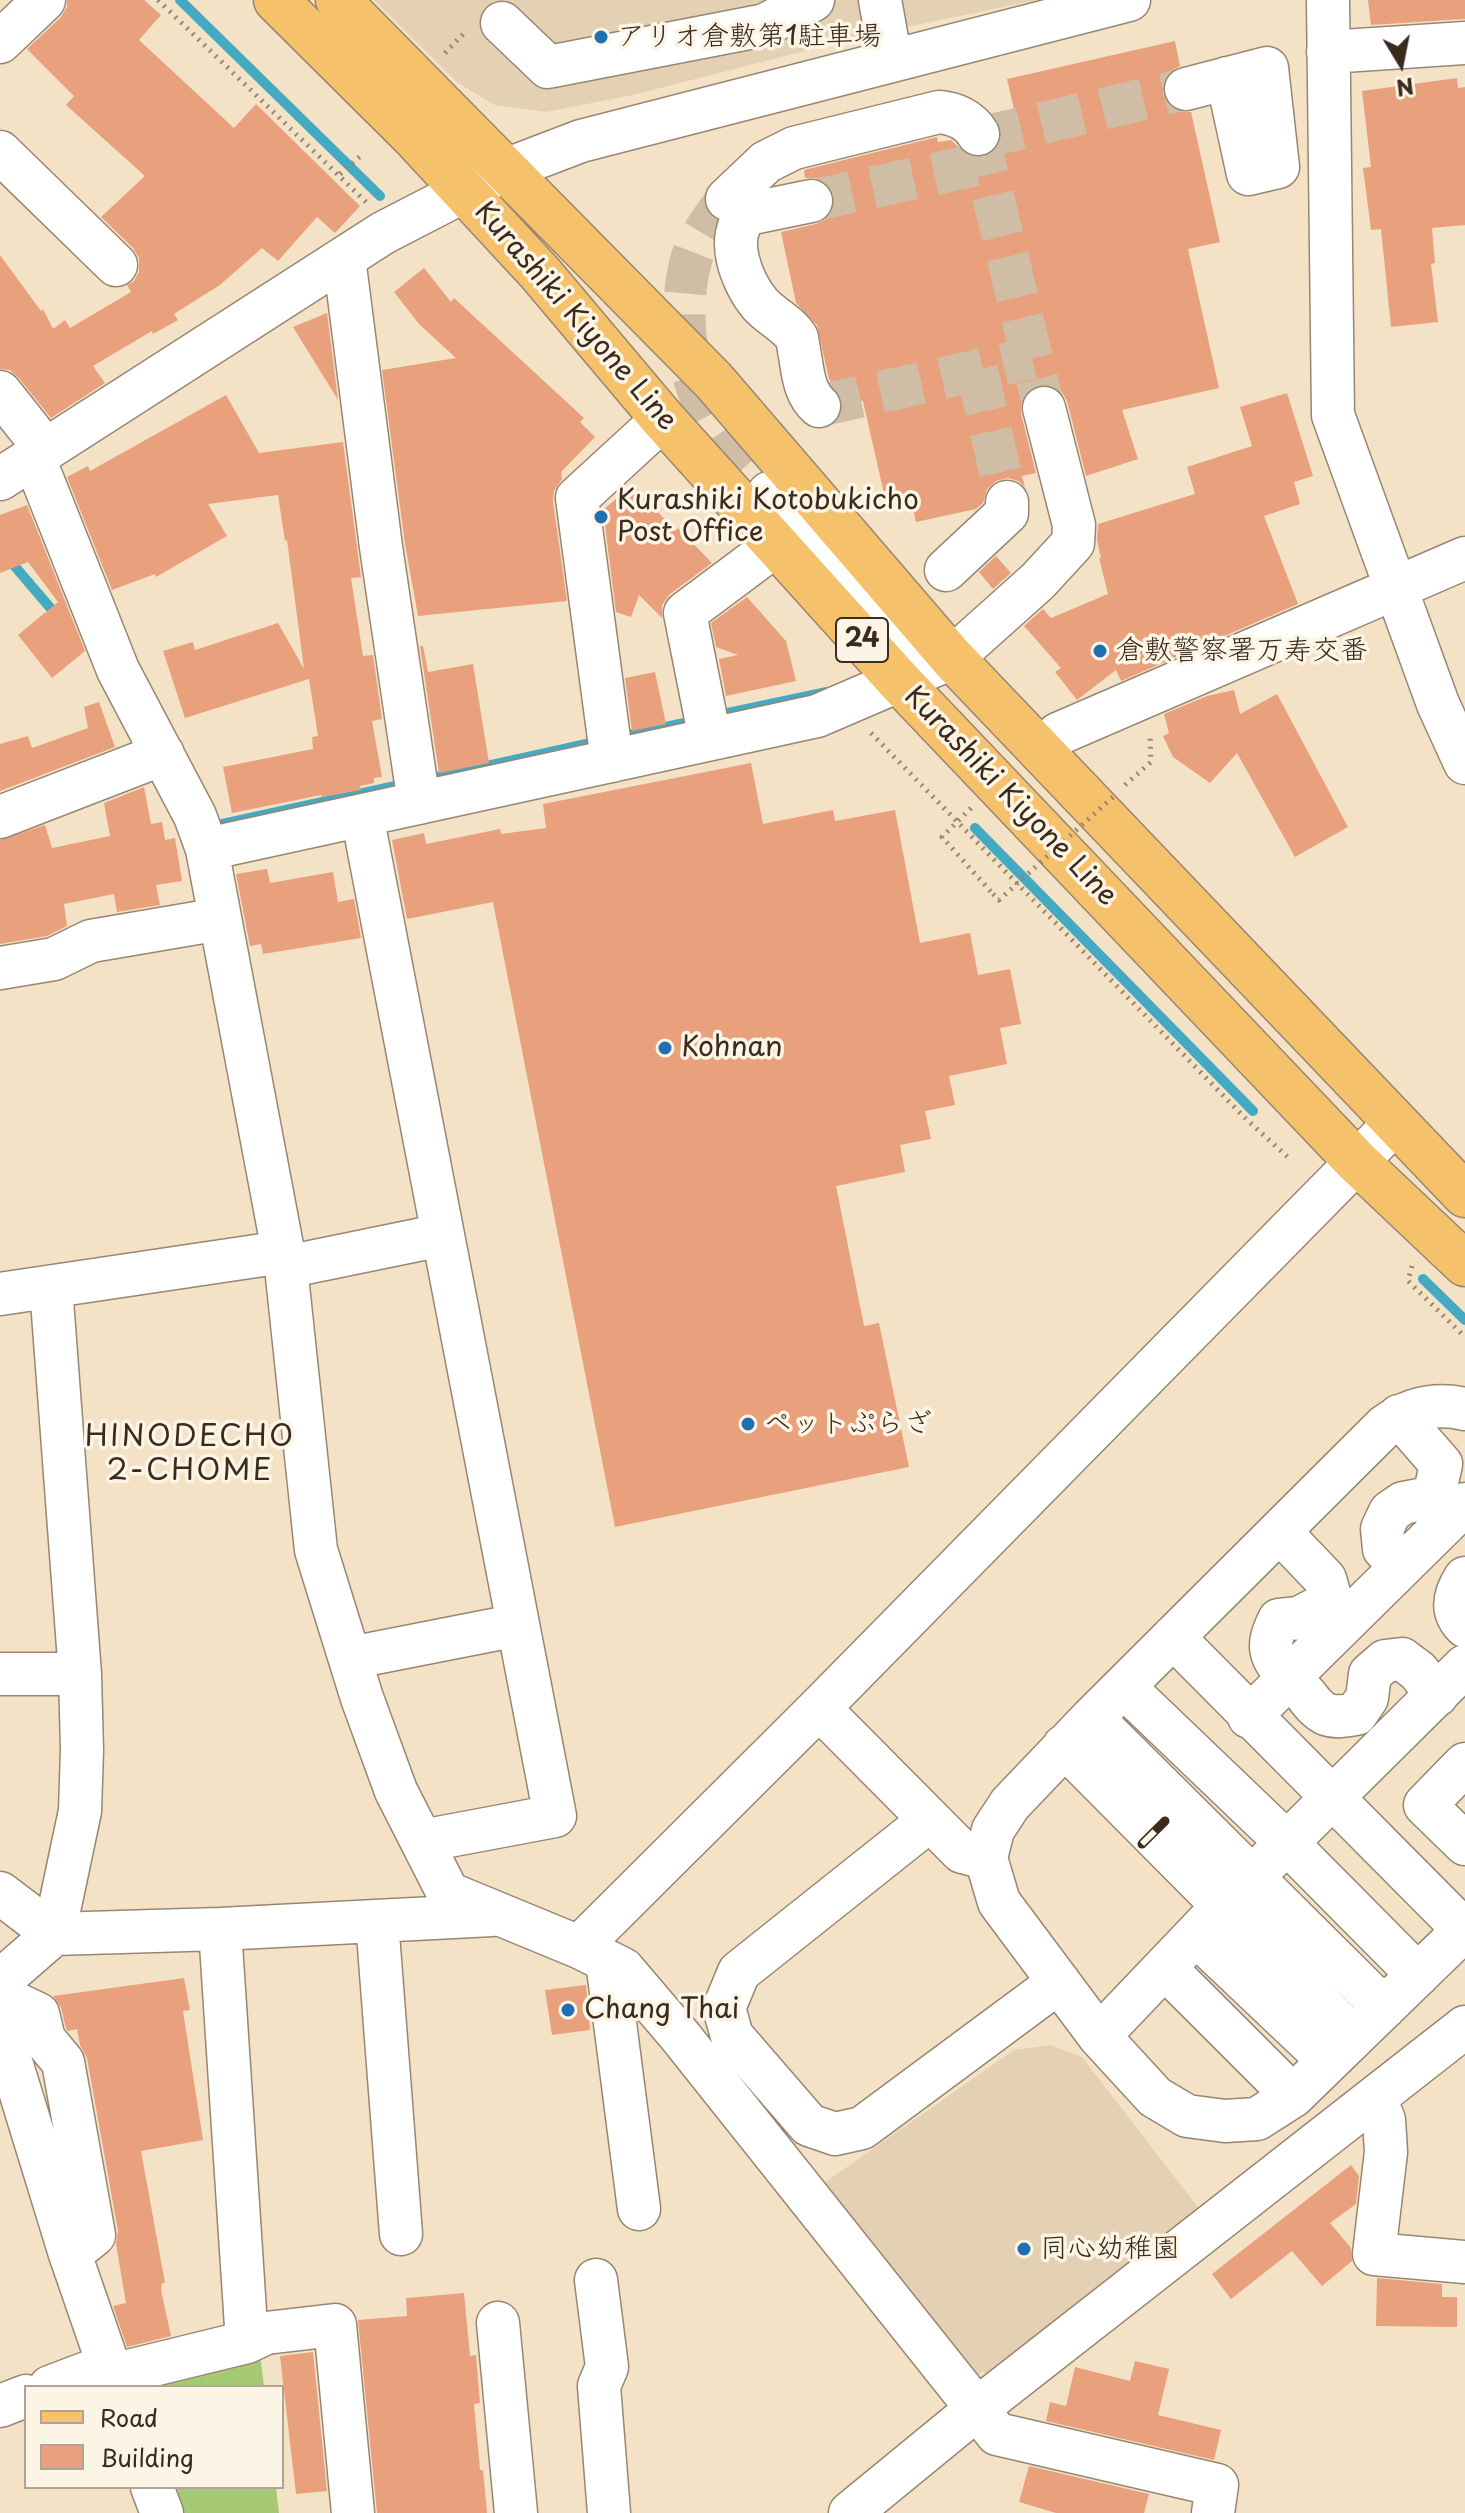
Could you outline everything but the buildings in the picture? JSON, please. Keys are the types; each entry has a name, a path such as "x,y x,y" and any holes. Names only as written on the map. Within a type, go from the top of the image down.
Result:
{"main road":[{"name":"Kurashiki Kiyone Line","path":"276,0 414,137 540,273 663,419 776,545 925,670 1044,755 1465,1195"},
{"name":"Kurashiki Kiyone Line","path":"338,0 714,381 925,670 1356,1161 1465,1264"}],"street":[{"path":"0,42 44,0"},
{"path":"489,21 548,67 765,25 813,0"},
{"path":"880,0 891,61"},
{"path":"27,462 393,228 505,170 581,141 1129,0"},
{"path":"1328,0 1333,415 1438,704 1465,763"},
{"path":"1328,52 1465,43"},
{"path":"1186,89 1227,78"},
{"path":"727,199 766,162 794,148 889,122 947,112 966,120 978,134"},
{"path":"0,152 116,265"},
{"path":"811,201 748,214 740,221 736,236 739,265 747,283 759,304 797,338 808,396 819,406"},
{"path":"344,258 381,547 417,788"},
{"path":"0,392 152,758 195,816 207,849 285,1260 316,1550 396,1791 448,1893 623,1969 680,2036 997,2434 1217,2485 1213,2513"},
{"path":"207,849 362,815 417,788 708,725 817,716 925,670 1038,581 1073,543 1074,525 1044,408"},
{"path":"610,746 577,498 663,419"},
{"path":"769,493 925,670"},
{"path":"946,570 998,524 1007,513 1007,502"},
{"path":"708,725 685,613 776,545"},
{"path":"1044,755 1058,734 1465,558"},
{"path":"0,817 152,758"},
{"path":"362,815 555,1816 422,1841"},
{"path":"0,968 54,959 91,941 220,919"},
{"path":"593,1954 819,1708 1394,1124"},
{"path":"0,1294 285,1260 442,1235"},
{"path":"0,1981 54,1934 80,1811 80,1674 51,1287"},
{"path":"1173,1637 1331,1799 1464,1929 1293,2096 1257,2119 1225,2121 1187,2116 1155,2097 1099,2036 999,1902 986,1858 993,1830 1010,1804 1078,1732 1173,1637 1280,1532 1385,1426 1399,1416 1420,1408 1446,1405 1465,1409"},
{"path":"1399,1416 1441,1464 1434,1497 1416,1503 1403,1503 1390,1512 1382,1529 1384,1549 1401,1565"},
{"path":"1298,1687 1401,1565 1465,1504"},
{"path":"1280,1532 1325,1579 1329,1593 1324,1605 1299,1618 1279,1620 1270,1638 1274,1660 1317,1709 1334,1718 1356,1714 1367,1698 1370,1674 1385,1661 1402,1659 1447,1692 1465,1762 1425,1805 1465,1844"},
{"path":"1258,1725 1465,1533"},
{"path":"1465,1578 1454,1597 1456,1617 1465,1626"},
{"path":"350,1658 518,1625"},
{"path":"0,1674 80,1674"},
{"path":"1124,1687 1287,1843 1418,1975"},
{"path":"1099,2036 1331,1799 1447,1692"},
{"path":"819,1708 962,1852 986,1858"},
{"path":"1078,1732 1341,2049"},
{"path":"930,1820 739,1972 724,2008 732,2036 809,2125 835,2134 862,2128 1059,1982"},
{"path":"0,1893 54,1934 501,1915"},
{"path":"1224,1906 1384,2008"},
{"path":"377,1921 401,2234"},
{"path":"220,1929 247,2342"},
{"path":"593,1954 639,2209"},
{"path":"1166,1969 1293,2096"},
{"path":"0,1996 38,2014 44,2039 63,2062 94,2235 70,2254"},
{"path":"0,2026 70,2254 112,2376"},
{"path":"850,2513 986,2418 1379,2109 1465,2027"},
{"path":"1379,2109 1386,2152 1374,2254 1465,2262"},
{"path":"596,2280 607,2367 599,2386 609,2513"},
{"path":"498,2323 516,2513"},
{"path":"61,2385 112,2376 247,2342 266,2333 335,2325 353,2513"},
{"path":"0,2406 24,2397"},
{"path":"153,2489 162,2513"}],"path":[{"path":"158,0 342,172 393,228"},
{"path":"445,53 489,21"},
{"path":"342,172 364,153"},
{"path":"845,704 1246,1119 1291,1160"},
{"path":"1141,771 1151,762 1150,734"},
{"path":"975,805 942,837 999,900 1114,796"},
{"path":"1416,1254 1408,1281 1465,1337"}],"shaded area":[{"path":"374,0 1037,0 863,36 633,95 546,112 495,105 458,83"},
{"path":"1051,2045 1082,2057 1204,2215 992,2383 983,2371 973,2379 817,2188 1014,2050"}],"green space":[{"path":"260,2353 264,2385 131,2385"},
{"path":"159,2489 276,2489 279,2513 167,2513"}],"waterway":[{"path":"180,0 380,196"},
{"path":"0,549 59,618"},
{"path":"714,716 827,692"},
{"path":"620,737 698,720"},
{"path":"424,780 600,741"},
{"path":"218,825 409,783"},
{"path":"975,828 1253,1111"},
{"path":"1423,1279 1465,1320"}],"tunnel":[{"path":"980,138 1186,89"},
{"path":"978,134 1044,408"},
{"path":"811,201 985,163"},
{"path":"727,199 703,234 692,257 685,302 687,350 692,373 709,416 732,451 769,493"},
{"path":"819,406 1032,358"},
{"path":"977,370 1007,502"}],"railway":[{"path":"1142,1844 1165,1821"}],"place":[{"name":"アリオ倉敷第1駐車場","path":"601,37"},
{"name":"Kurashiki Kotobukicho Post Office","path":"601,517"},
{"name":"倉敷警察署万寿交番","path":"1100,651"},
{"name":"Kohnan","path":"665,1048"},
{"name":"ペットぷらざ","path":"748,1424"},
{"name":"Chang Thai","path":"568,2010"},
{"name":"同心幼稚園","path":"1024,2249"}],"district":[{"name":"HINODECHO 2-CHOME","path":"190,1455"}]}
